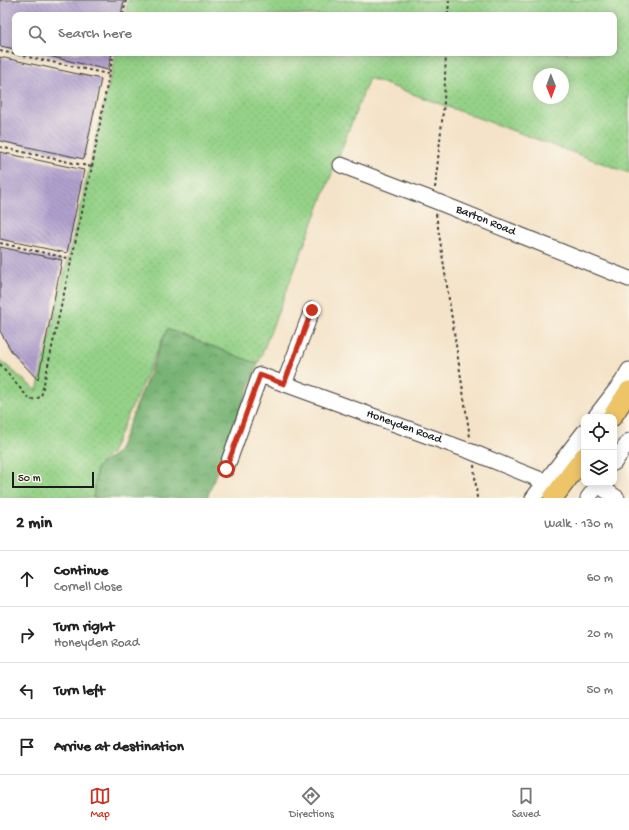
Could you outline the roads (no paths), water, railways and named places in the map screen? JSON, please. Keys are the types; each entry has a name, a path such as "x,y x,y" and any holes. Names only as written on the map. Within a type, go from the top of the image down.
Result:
{"main road":[{"path":"614,414 629,391"},
{"path":"617,425 629,408"},
{"path":"549,490 581,460"},
{"path":"565,498 581,475"}],"street":[{"name":"Barton Road","path":"341,165 433,200 629,279"},
{"path":"284,384 312,310"},
{"path":"597,414 622,382 629,370"},
{"name":"Honeyden Road","path":"226,469 260,375 472,452 549,490"},
{"path":"533,498 549,490 581,437"},
{"path":"617,459 629,442"},
{"path":"588,498 597,486"},
{"path":"601,486 617,498"}]}
